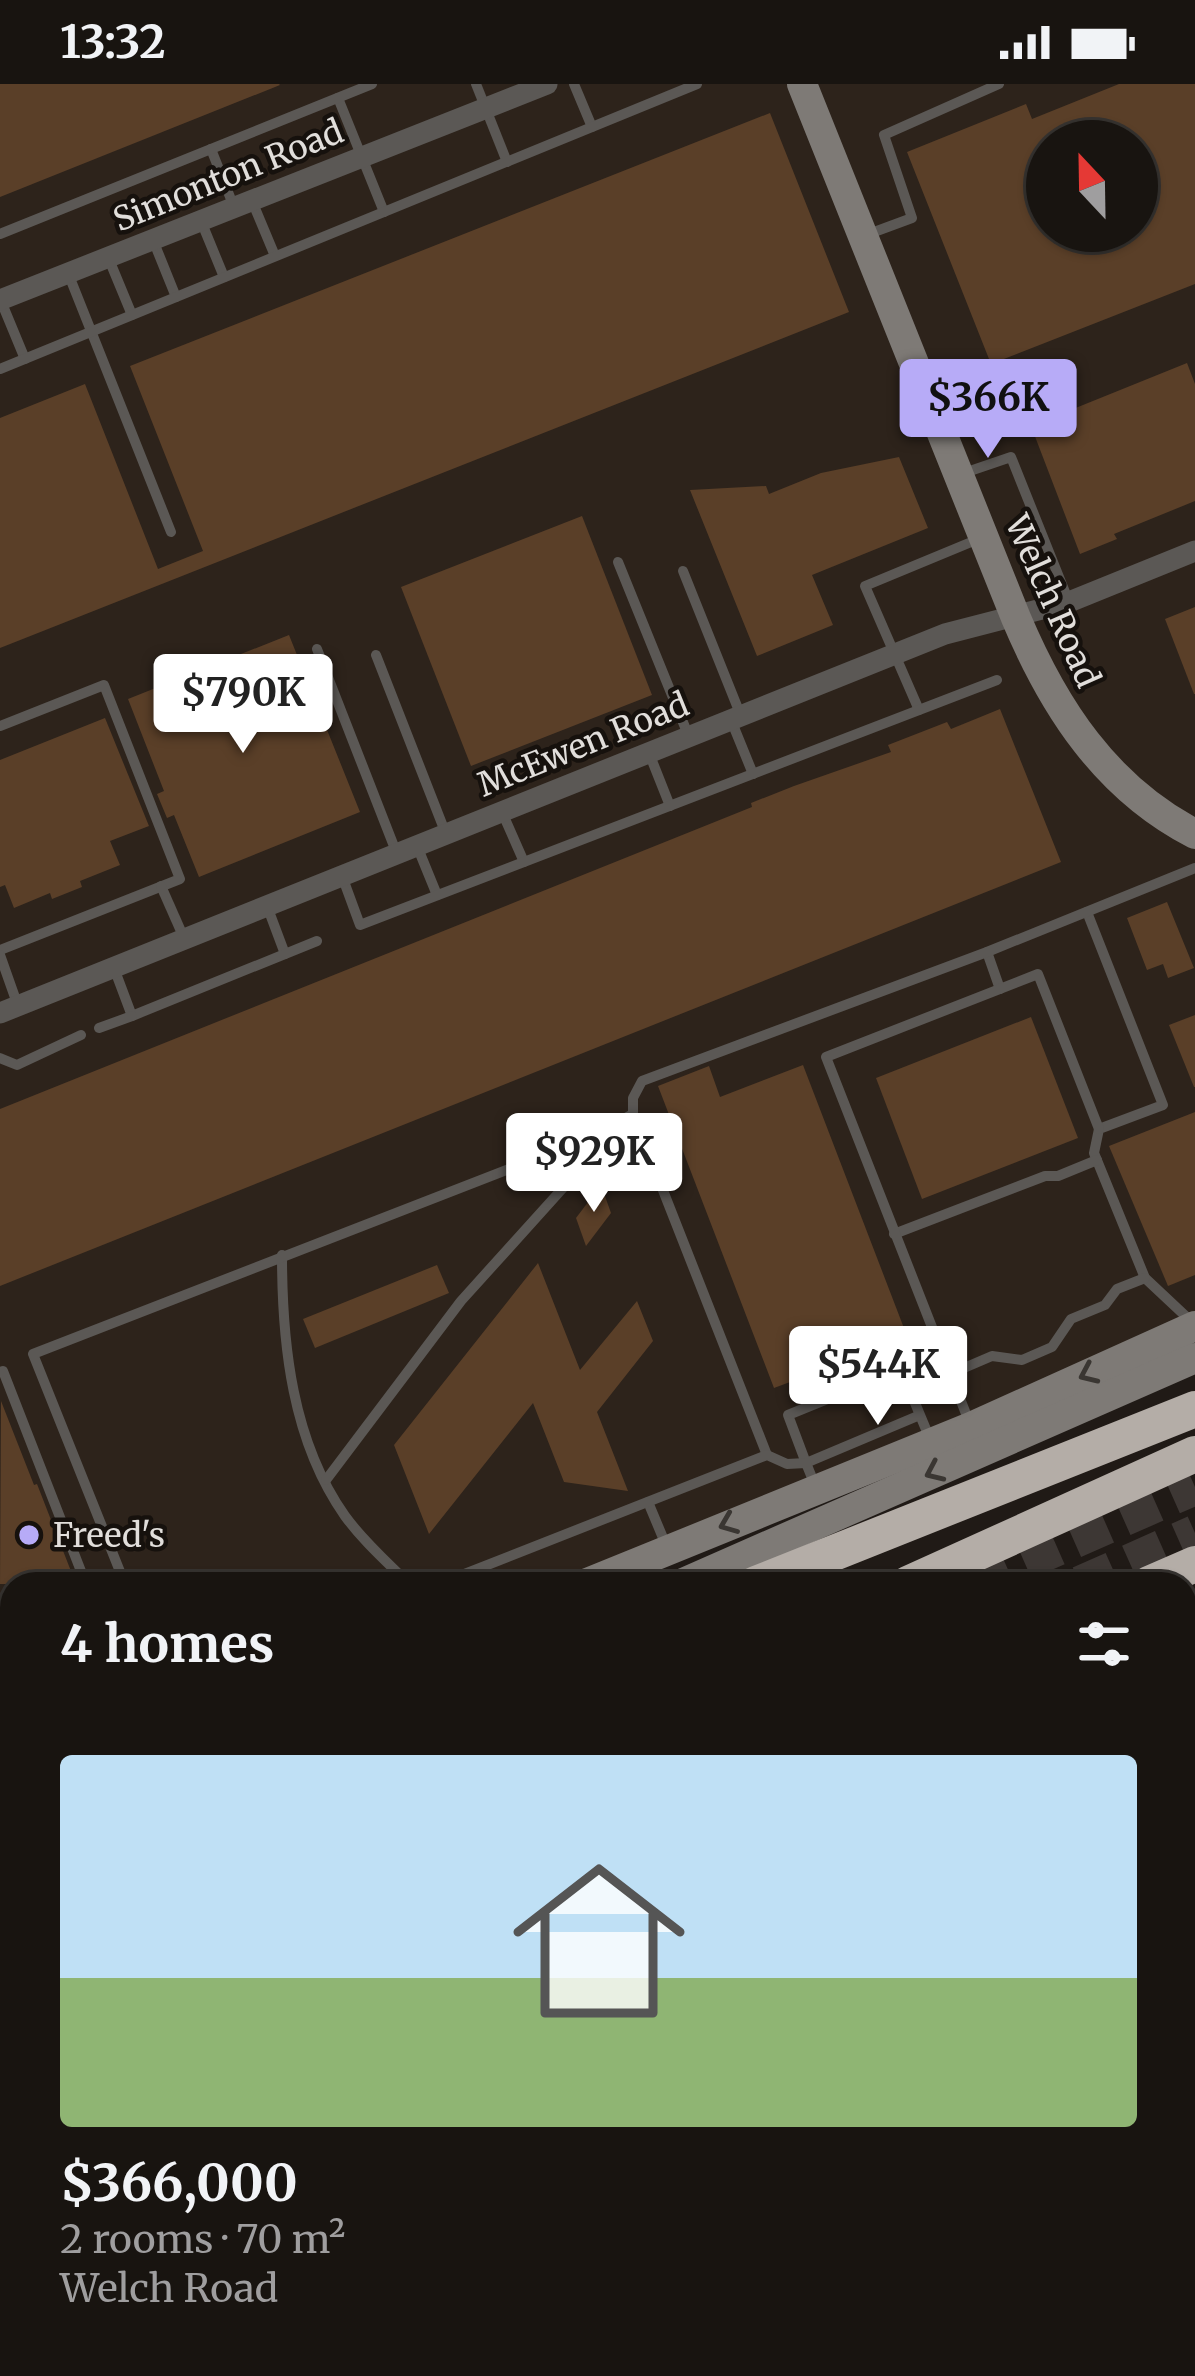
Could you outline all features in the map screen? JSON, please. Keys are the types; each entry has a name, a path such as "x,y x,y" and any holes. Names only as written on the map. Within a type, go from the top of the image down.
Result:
{"highway":[{"path":"786,1572 1195,1409"},
{"path":"934,1572 1195,1454"}],"main road":[{"name":"Welch Road","path":"802,84 1016,618 1054,698 1108,771 1195,834"},
{"path":"612,1572 811,1476 926,1429 971,1427 1195,1326"},
{"path":"709,1572 1195,1358"}],"street":[{"name":"Simonton Road","path":"0,299 547,84"},
{"name":"McEwen Road","path":"9,1010 945,634 1070,602 1195,551"}],"lane":[{"path":"0,234 371,84"},
{"path":"476,84 507,162"},
{"path":"574,84 592,127"},
{"path":"654,84 660,99"},
{"path":"0,368 697,84"},
{"path":"862,236 912,218 884,135 999,84"},
{"path":"338,98 384,212"},
{"path":"211,149 275,256"},
{"path":"201,221 224,277"},
{"path":"153,240 176,297"},
{"path":"108,257 132,314"},
{"path":"68,274 171,532"},
{"path":"0,299 25,358"},
{"path":"958,476 1011,457 1070,602"},
{"path":"919,710 865,586 984,537"},
{"path":"618,562 689,737"},
{"path":"683,571 753,774"},
{"path":"316,649 407,850 437,895"},
{"path":"376,655 446,834"},
{"path":"342,876 360,925 997,680"},
{"path":"0,726 104,685 180,879 0,953 9,1010"},
{"path":"649,753 670,806"},
{"path":"502,812 524,862"},
{"path":"767,1455 633,1114 633,1098 642,1081 987,952 1195,868"},
{"path":"161,886 184,940"},
{"path":"267,906 285,954"},
{"path":"1087,912 1163,1105 1099,1130"},
{"path":"99,1028 317,941"},
{"path":"987,952 1000,989"},
{"path":"114,968 132,1016"},
{"path":"971,1427 826,1057 1038,974 1099,1130 1094,1153 1145,1278 1195,1326"},
{"path":"0,1058 17,1065 81,1035"},
{"path":"120,1572 33,1354 589,1138 633,1114"},
{"path":"326,1480 461,1301 572,1178 589,1138"},
{"path":"894,1234 1097,1160"},
{"path":"282,1256 282,1329 291,1380 326,1480 359,1534 397,1572"},
{"path":"950,1373 992,1356 1022,1360 1052,1347 1071,1318 1105,1306 1117,1289 1145,1278"},
{"path":"811,1476 788,1414 901,1369 926,1429"},
{"path":"0,1372 81,1572"},
{"path":"470,1572 767,1455 811,1476"},
{"path":"648,1502 667,1548"}],"shaded area":[{"path":"0,84 1195,84 1195,1312 995,1406 583,1572 0,1572"}],"building":[{"path":"0,84 279,84 280,85 0,197"},
{"path":"1119,84 1195,84 1195,284 991,364 907,152 1026,104 1032,119"},
{"path":"770,113 849,312 0,648 0,418 85,384 158,569 203,551 130,366"},
{"path":"1187,363 1195,384 1195,501 1114,534 1117,539 1080,554 1031,426"},
{"path":"899,457 928,528 812,575 833,625 757,656 690,490 766,486 769,494 821,473"},
{"path":"582,516 652,695 471,766 401,587"},
{"path":"1195,607 1195,694 1194,694 1165,619"},
{"path":"289,635 360,812 199,877 174,815 167,818 157,794 164,791 128,699"},
{"path":"1000,709 1061,862 0,1286 0,1109 752,807 751,803 891,752 888,745 947,722 951,729"},
{"path":"105,718 149,826 110,841 120,865 80,881 82,887 52,899 50,893 14,908 5,885 0,887 0,760"},
{"path":"1167,902 1194,968 1168,978 1163,964 1147,970 1127,918"},
{"path":"1195,1015 1195,1087 1194,1087 1169,1025"},
{"path":"1031,1017 1078,1138 922,1199 876,1078"},
{"path":"803,1065 907,1336 857,1355 860,1363 827,1376 825,1369 774,1388 658,1086 709,1066 720,1097"},
{"path":"1195,1112 1195,1275 1168,1286 1109,1146"},
{"path":"601,1185 611,1213 586,1246 576,1218"},
{"path":"538,1263 580,1370 637,1301 653,1341 597,1412 628,1491 564,1482 533,1403 429,1534 394,1445"},
{"path":"437,1265 449,1293 315,1348 303,1319"},
{"name":"Freed's","path":"1,1401 71,1572 0,1572"}],"tunnel":[{"path":"1002,1572 1195,1487"},
{"path":"1107,1572 1195,1533"}],"place":[{"name":"Freed's","path":"29,1535"}]}
